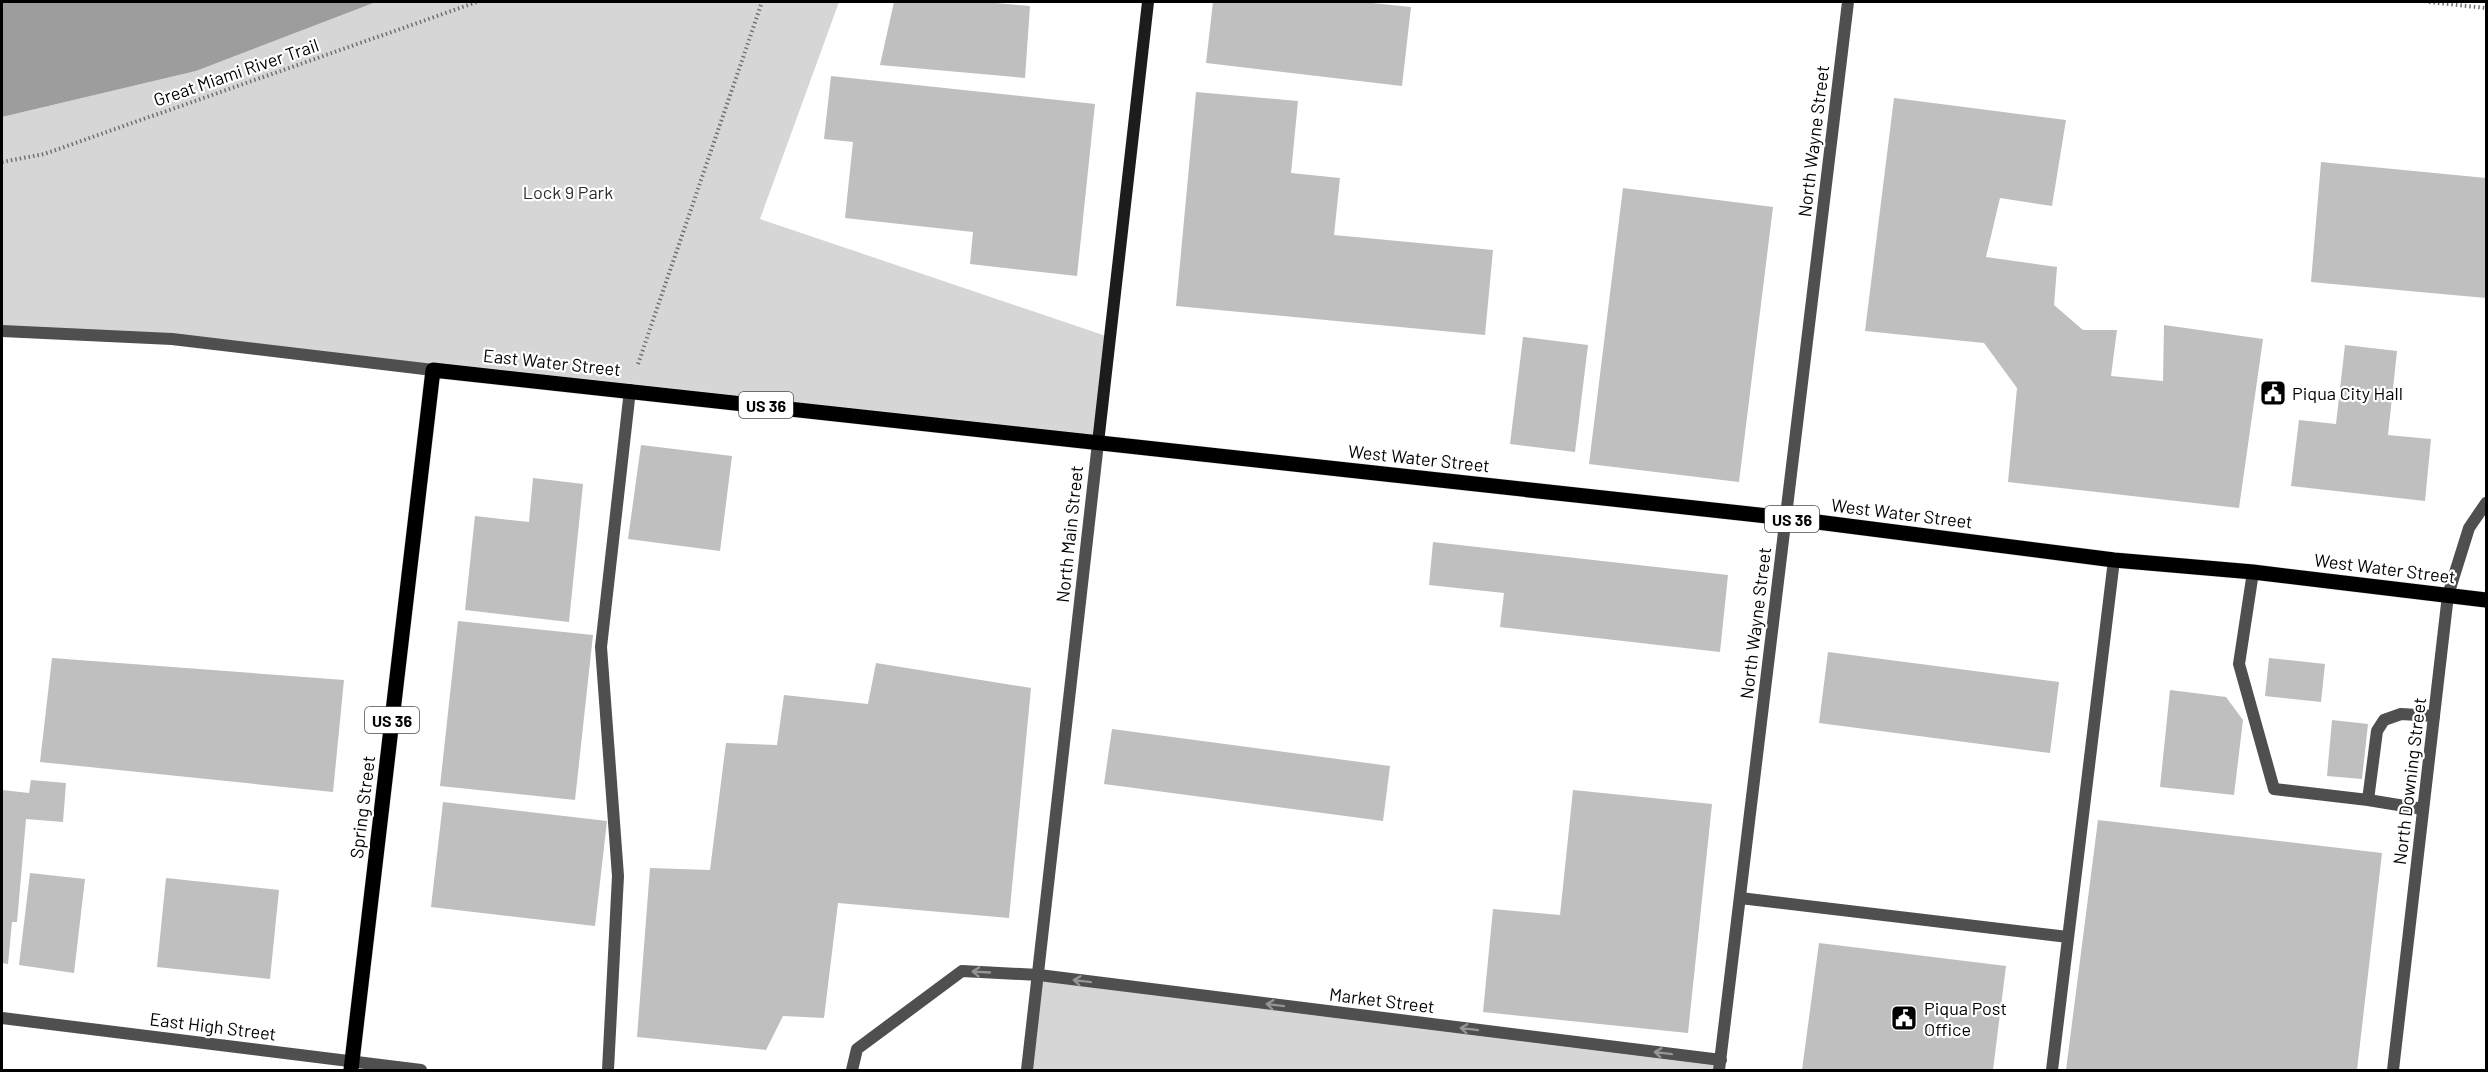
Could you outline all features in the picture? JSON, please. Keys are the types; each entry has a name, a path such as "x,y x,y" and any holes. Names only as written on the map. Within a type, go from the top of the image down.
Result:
{"main road":[{"name":"North Main Street","path":"1098,443 1148,2"},
{"name":"East Water Street","path":"433,370 1098,443"},
{"name":"Spring Street","path":"352,1066 433,370"},
{"name":"West Water Street","path":"1098,443 1786,518 2114,560 2253,572 2487,600"}],"street":[{"name":"North Wayne Street","path":"1720,1065 1848,2"},
{"name":"East Water Street","path":"2,331 172,339 433,370"},
{"path":"608,1071 618,876 601,647 630,390"},
{"name":"North Main Street","path":"1027,1071 1098,443"},
{"name":"North Downing Street","path":"2393,1071 2448,595 2469,528 2487,503"},
{"path":"2052,1071 2114,560"},
{"path":"2253,572 2239,664 2274,789 2423,809"},
{"path":"2368,800 2377,731 2384,720 2401,714 2434,716"},
{"path":"1740,898 2068,937"},
{"name":"Market Street","path":"852,1071 857,1049 962,971 1039,975 1720,1065"},
{"name":"East High Street","path":"2,1018 352,1066 421,1071"}],"path":[{"name":"Great Miami River Trail","path":"2,162 44,154 477,2"},
{"path":"630,390 762,2"},
{"path":"2429,2 2487,8"}],"green space":[{"name":"Lock 9 Park","path":"376,2 839,2 760,219 1109,337 1098,443 172,339 2,331 2,117 196,71"},
{"path":"1039,975 1721,1060 1719,1070 1027,1070"}],"shaded area":[{"path":"2,2 376,2 196,71 2,117"}],"building":[{"path":"894,2 984,2 1030,6 1025,78 880,65"},
{"path":"1213,2 1362,2 1411,7 1402,86 1206,63"},
{"path":"831,76 1095,104 1077,276 970,264 973,232 845,218 853,142 824,139"},
{"path":"1196,92 1298,101 1291,173 1340,178 1334,235 1493,250 1485,335 1176,306"},
{"path":"1894,98 2066,120 2052,206 2000,198 1986,257 2057,267 2054,305 2083,330 2117,330 2111,376 2163,381 2164,325 2263,339 2239,508 2008,482 2017,388 1984,343 1865,331"},
{"path":"2321,162 2486,178 2486,298 2311,282"},
{"path":"1623,188 1773,207 1739,482 1589,464"},
{"path":"1523,337 1588,345 1575,452 1510,444"},
{"path":"2345,345 2397,351 2388,435 2431,439 2425,501 2291,486 2299,420 2336,424"},
{"path":"641,445 732,456 720,551 628,539"},
{"path":"533,478 583,484 569,622 465,610 475,516 529,522"},
{"path":"1433,542 1728,575 1720,652 1500,627 1504,593 1429,585"},
{"path":"458,621 593,635 575,800 440,786"},
{"path":"1828,652 2059,682 2050,753 1819,723"},
{"path":"52,658 344,680 333,792 40,762"},
{"path":"2269,658 2325,664 2321,702 2265,696"},
{"path":"876,663 1031,688 1009,918 838,903 824,1018 783,1016 766,1050 637,1037 650,868 710,870 726,743 777,745 784,695 868,704"},
{"path":"2170,690 2226,697 2243,720 2234,795 2160,787"},
{"path":"2332,720 2368,724 2362,779 2327,776"},
{"path":"1112,729 1390,766 1383,821 1104,784"},
{"path":"31,780 66,783 63,822 26,819 17,922 12,922 8,964 2,963 2,790 29,793"},
{"path":"1573,790 1712,804 1688,1033 1483,1012 1493,909 1560,915"},
{"path":"443,802 607,821 595,926 431,907"},
{"path":"2098,820 2382,853 2357,1070 2066,1070"},
{"path":"30,873 85,879 74,973 19,965"},
{"path":"166,878 279,890 270,979 157,967"},
{"name":"Piqua Post Office","path":"1819,943 2006,966 1993,1070 1802,1070"}],"place":[{"name":"Piqua City Hall","path":"2273,393"},
{"name":"Piqua Post Office","path":"1904,1018"}]}
